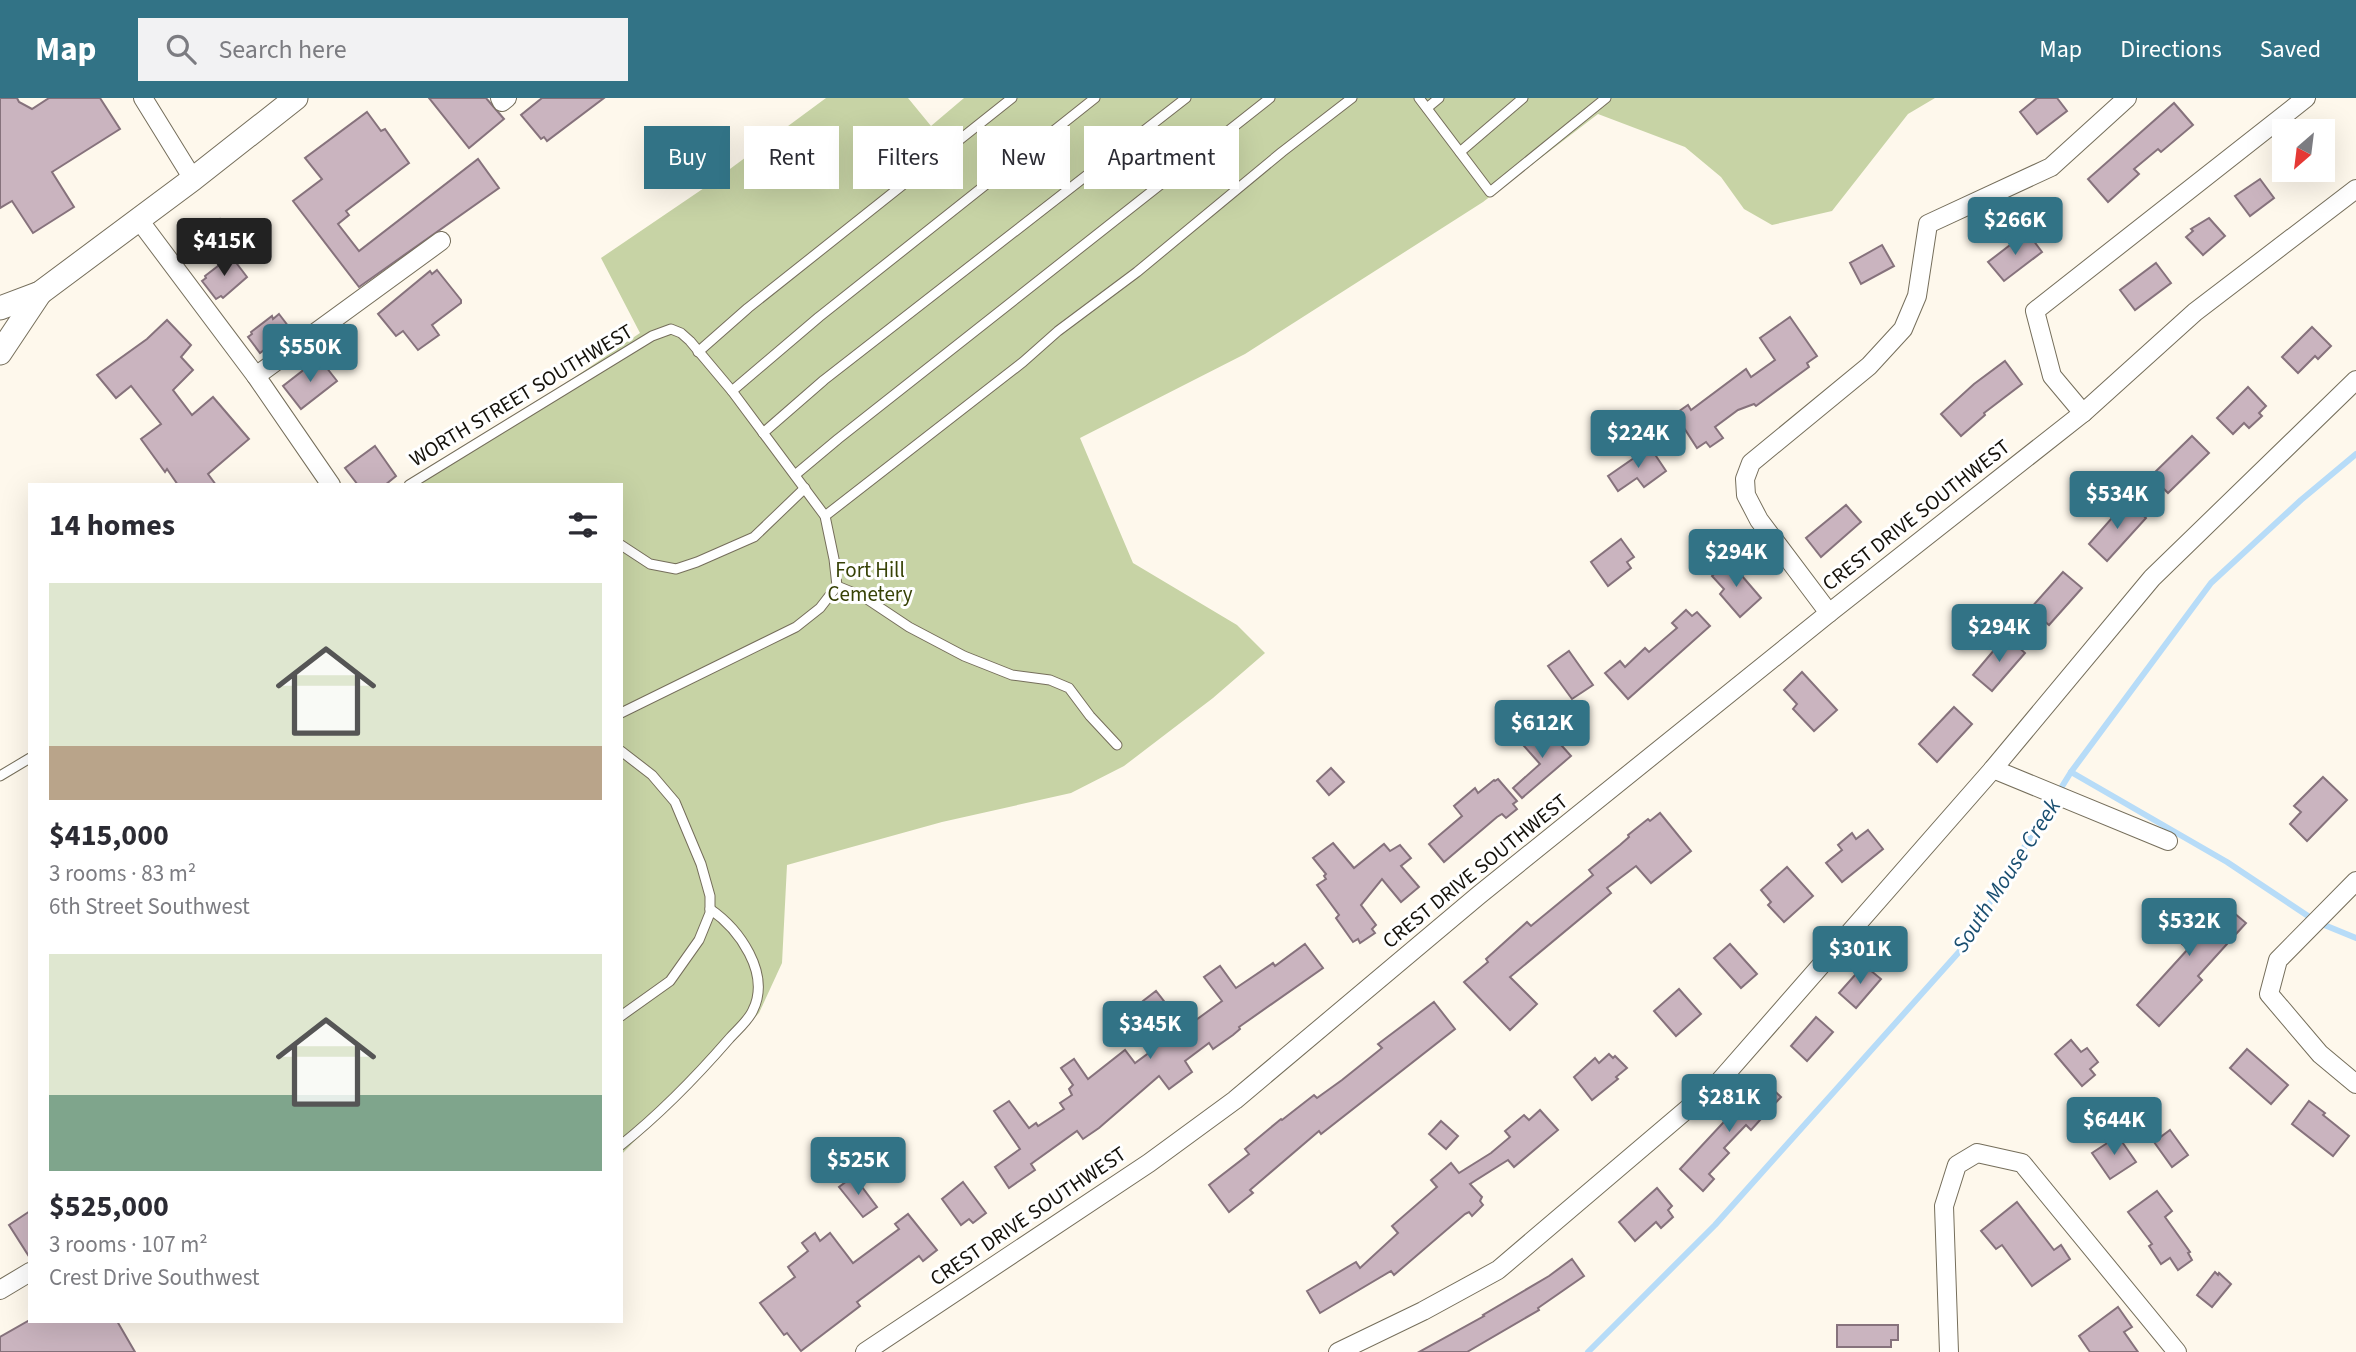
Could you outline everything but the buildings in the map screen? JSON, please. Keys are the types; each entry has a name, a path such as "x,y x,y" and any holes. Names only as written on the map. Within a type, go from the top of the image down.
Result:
{"street":[{"path":"143,98 193,179"},
{"path":"0,308 40,293 296,98"},
{"path":"1829,613 1755,512 1746,495 1745,479 1751,463 1869,366 1903,329 1917,296 1928,224 2051,167 2127,98"},
{"path":"2083,413 2052,376 2035,311 2306,98"},
{"name":"CREST DRIVE SOUTHWEST","path":"865,1352 1138,1170 1235,1100 1479,895 1829,613 2083,413 2195,312 2356,189"},
{"path":"139,220 256,376 330,483"},
{"path":"256,376 441,241"},
{"path":"0,354 40,293"},
{"path":"1338,1352 1423,1311 1498,1270 1718,1083 1993,769 2152,578 2356,380"},
{"path":"1993,769 2168,841"},
{"path":"2356,881 2278,960 2269,994 2320,1055 2356,1084"},
{"path":"1949,1352 1944,1206 1957,1165 1977,1153 2022,1163 2177,1352"},
{"path":"0,1290 28,1273"}],"lane":[{"path":"623,712 796,627 820,608 837,586 825,516 732,391 698,352 748,308 1012,98"},
{"path":"732,391 819,317 1095,98"},
{"path":"763,433 824,380 1186,98"},
{"path":"795,475 1270,98"},
{"path":"825,516 1013,370 1058,331 1137,272 1352,98"},
{"path":"1419,98 1490,192 1606,98"},
{"path":"1427,108 1439,98"},
{"path":"1460,152 1523,98"},
{"name":"WORTH STREET SOUTHWEST","path":"412,483 652,336 671,329 681,333 698,352"},
{"path":"623,546 650,564 676,569 686,566 754,537 805,488"},
{"path":"837,586 864,597 909,627 964,656 1012,676 1050,680 1069,688 1116,745"},
{"path":"623,753 652,775 676,802 701,864 710,896 710,909 699,940 670,981 623,1015"},
{"path":"0,776 28,759"},
{"path":"623,1143 695,1079 753,1012 758,997 758,978 748,950 722,917 710,909"}],"green space":[{"name":"Fort Hill Cemetery","path":"826,98 908,98 931,126 964,98 1935,98 1908,114 1832,211 1772,225 1744,209 1721,177 1685,147 1598,114 1483,202 1245,354 1080,438 1133,563 1237,625 1265,653 1213,698 1124,766 1071,793 942,822 787,865 782,963 759,1013 623,1153 623,483 419,483 640,333 601,258 703,189 730,189 730,169 744,159 744,189 839,189 839,126 788,126"}],"waterway":[{"name":"South Mouse Creek","path":"1588,1352 1715,1225 1959,952 2071,772 2211,583 2301,500 2356,454"},
{"path":"2071,772 2227,862 2317,922 2356,938"}]}
